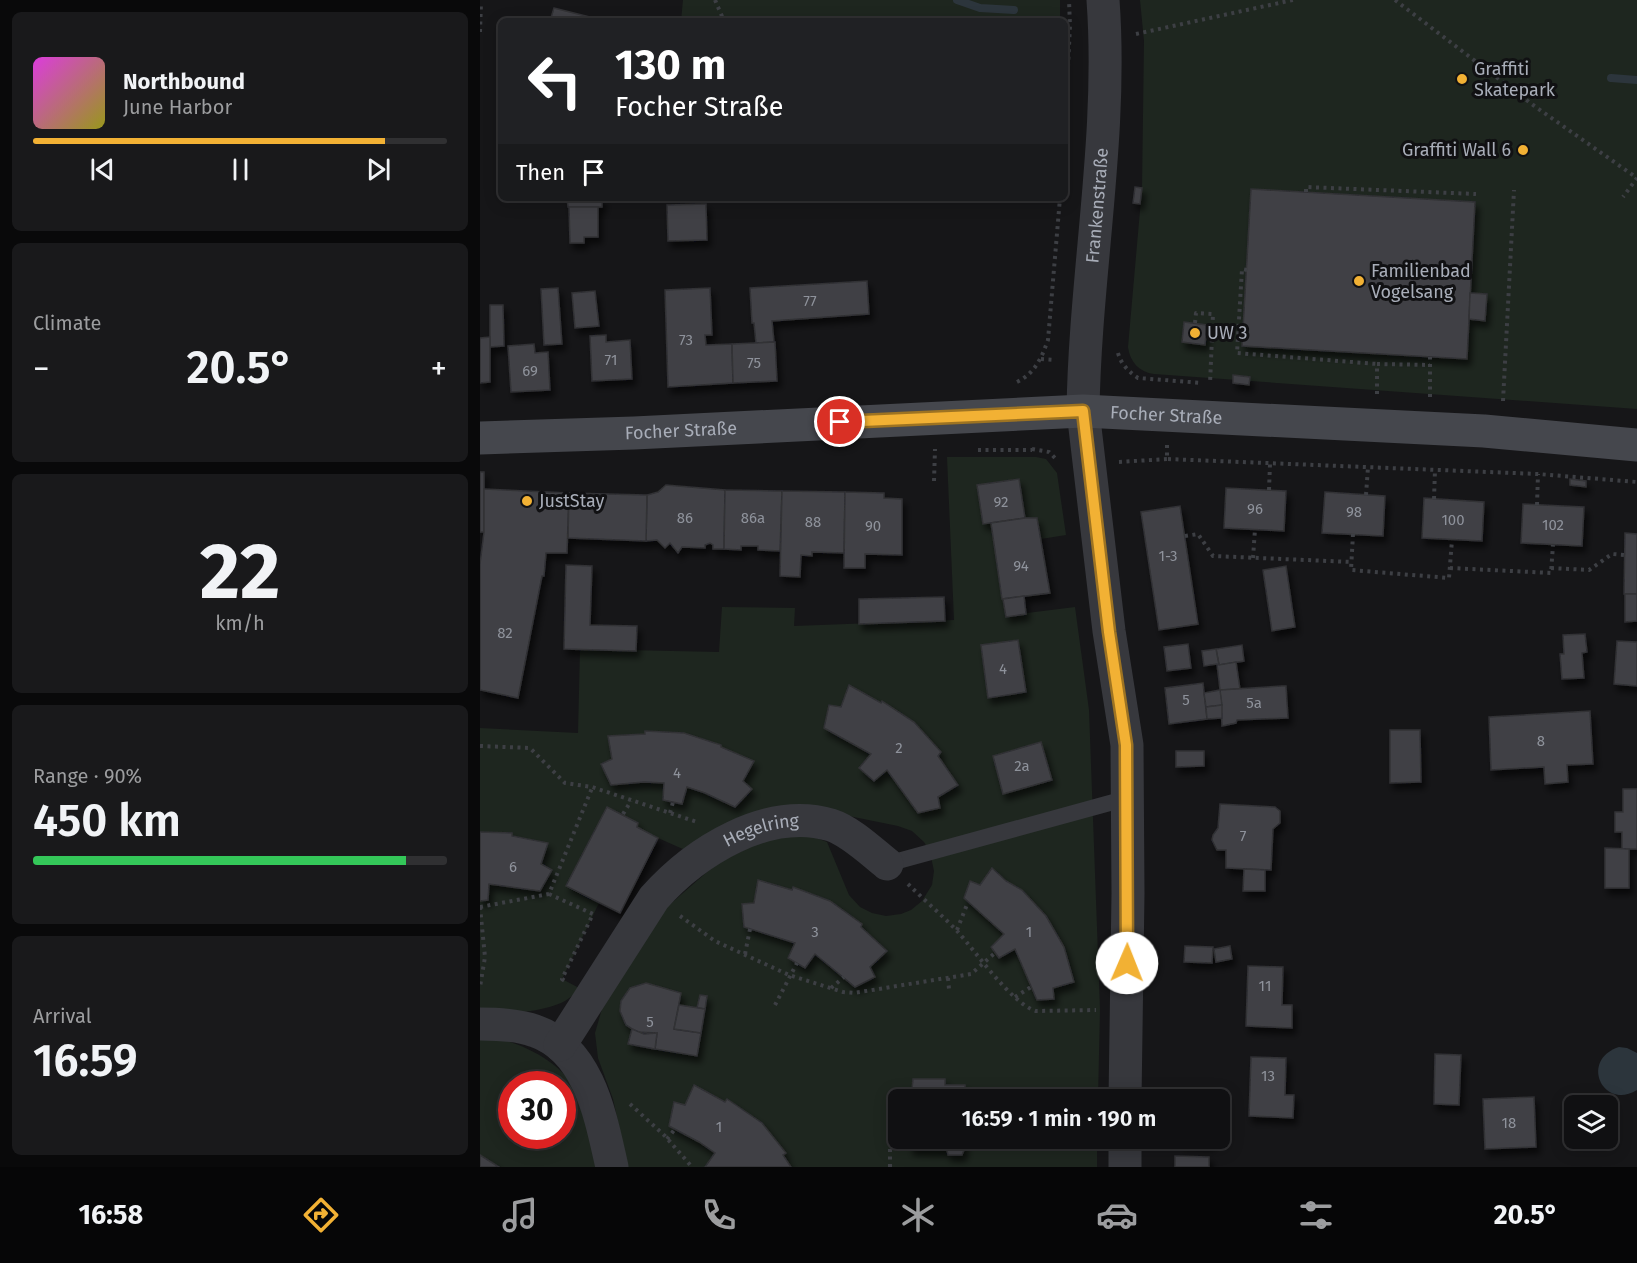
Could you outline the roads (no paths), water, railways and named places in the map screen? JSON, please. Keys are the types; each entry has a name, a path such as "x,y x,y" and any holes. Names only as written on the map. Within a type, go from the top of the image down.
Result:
{"main road":[{"name":"Focher Straße","path":"480,438 634,433 1083,411 1484,431 1637,445"}],"street":[{"name":"Frankenstraße","path":"1103,0 1125,37 1104,120 1083,362 1083,411 1108,620 1125,735 1128,798 1125,1089"},
{"name":"Hegelring","path":"560,1045 654,898 671,879 693,861 727,841 759,828 781,823 816,822 834,826 887,864"},
{"path":"480,1023 536,1031 560,1045 580,1071 597,1104 612,1167"},
{"path":"1125,1149 1125,1167"}],"lane":[{"path":"887,864 1128,798"}],"waterway":[{"path":"957,0 980,8 1014,10"},
{"path":"1611,78 1637,80"}],"place":[{"name":"Graffiti Skatepark","path":"1462,79"},
{"name":"Graffiti Wall 6","path":"1523,150"},
{"name":"Familienbad Vogelsang","path":"1359,281"},
{"name":"UW 3","path":"1195,333"},
{"name":"JustStay","path":"527,501"}]}
